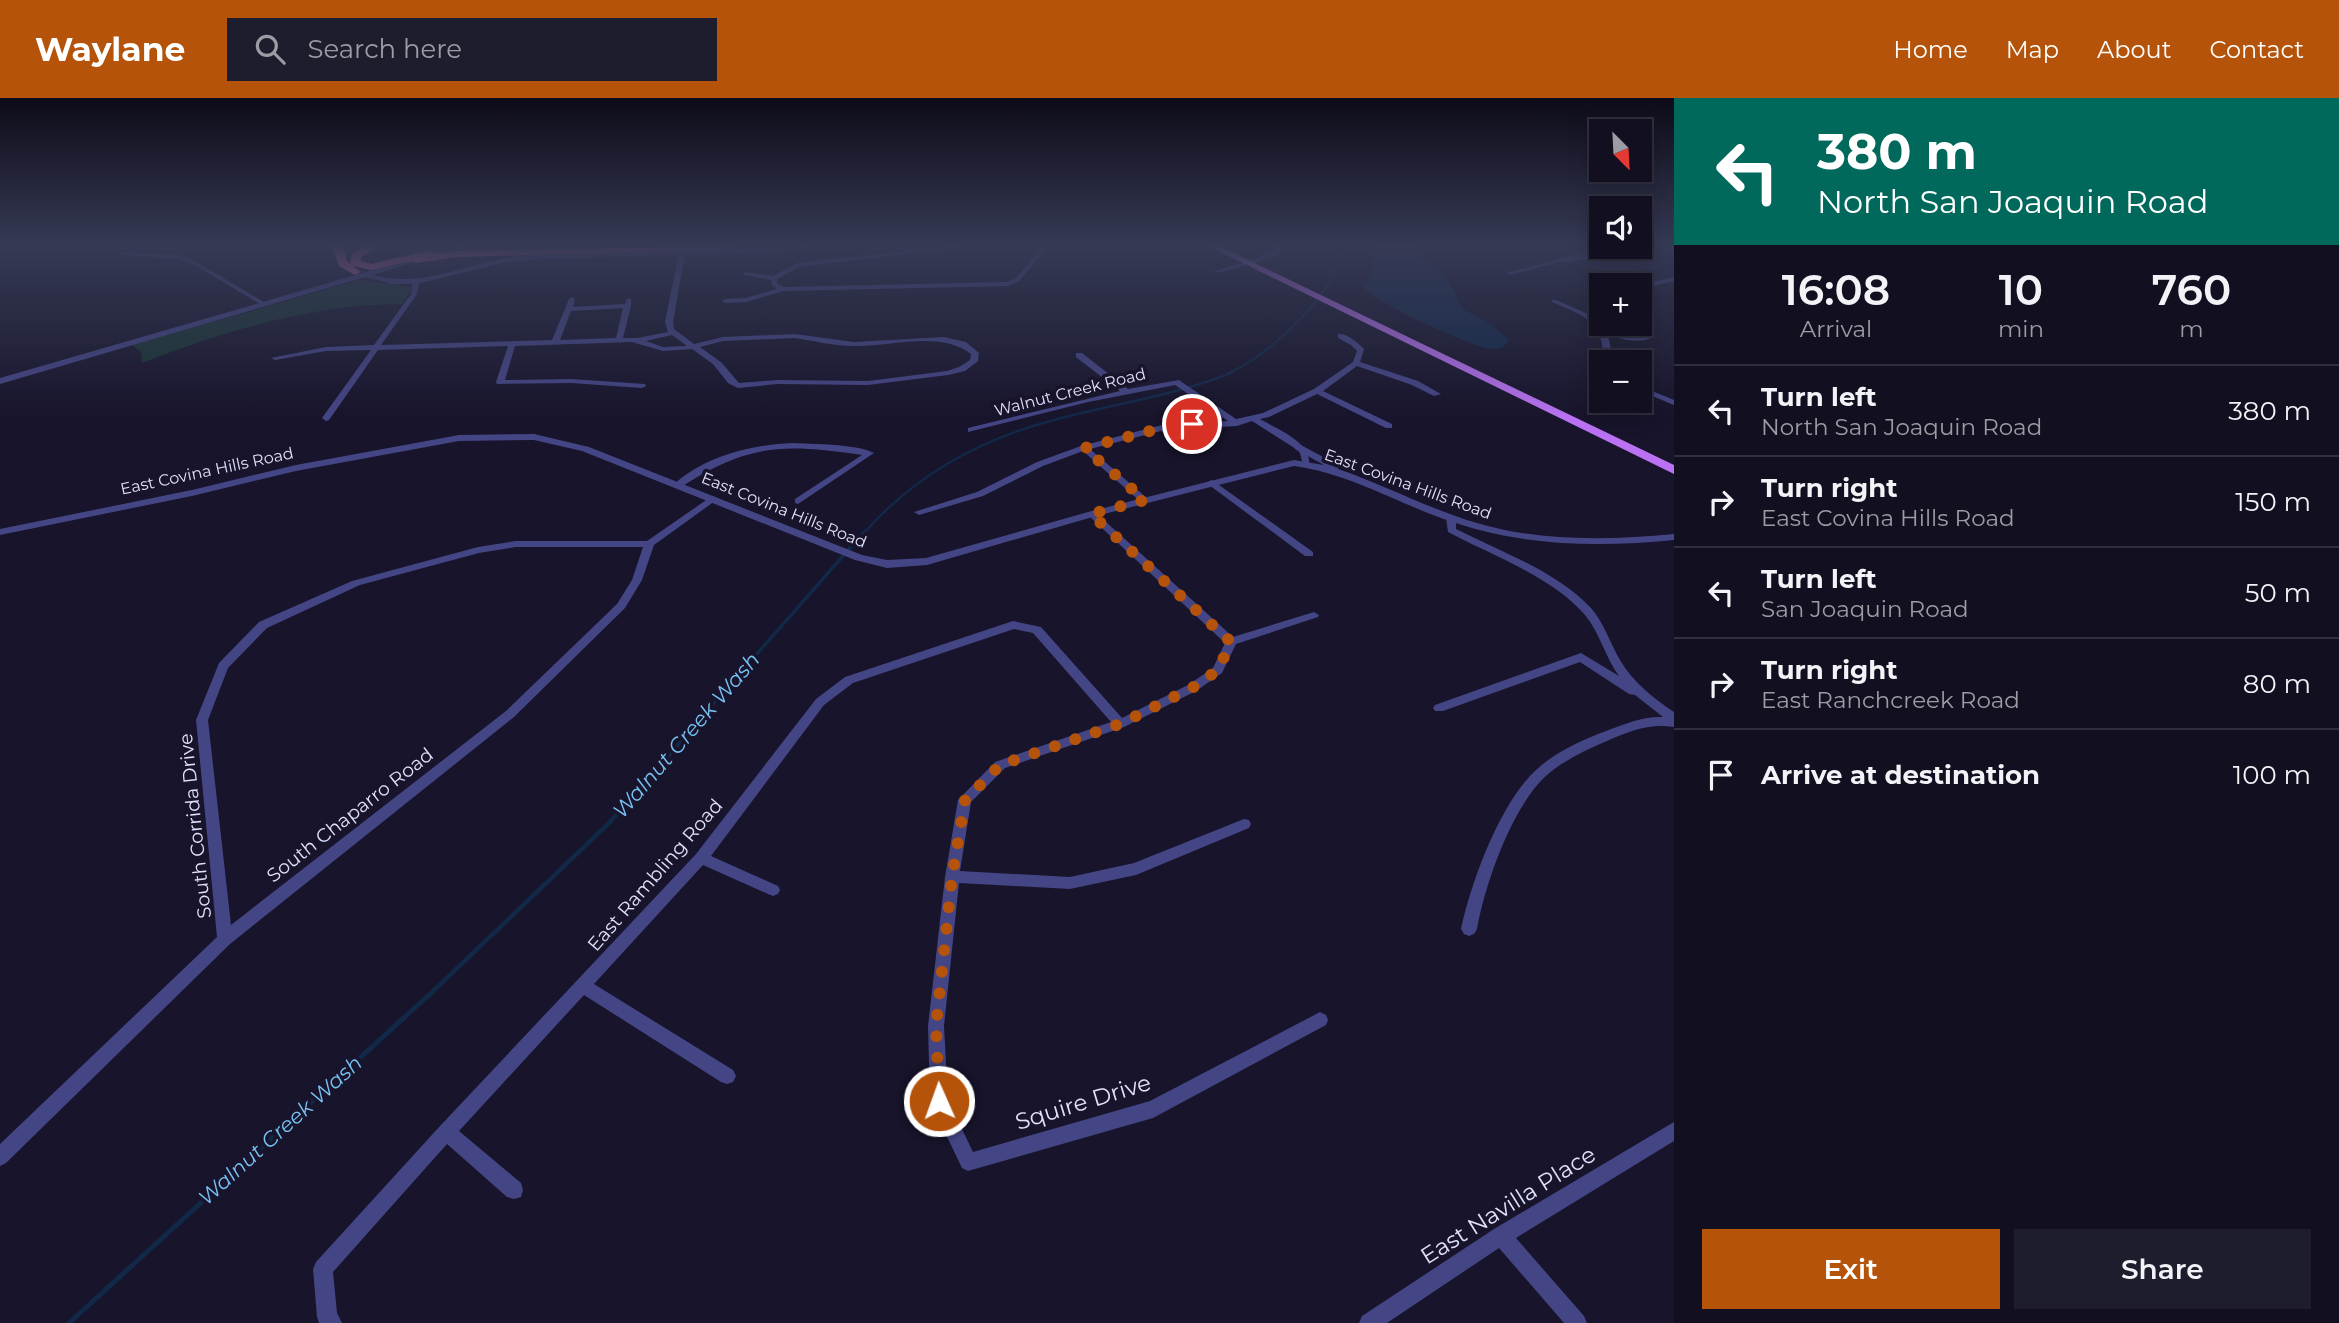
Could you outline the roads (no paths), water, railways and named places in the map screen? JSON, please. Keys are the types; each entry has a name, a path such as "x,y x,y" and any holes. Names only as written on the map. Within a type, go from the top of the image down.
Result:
{"main road":[{"path":"1337,303 1674,461"},
{"path":"1337,303 1674,470"}],"street":[{"path":"326,418 408,303"},
{"path":"555,343 570,303"},
{"path":"568,309 618,303"},
{"path":"619,340 628,303"},
{"path":"639,340 666,349 690,347 723,339 775,336 854,344 944,339 963,344 975,353 974,361 948,373 848,385 778,382 738,386 732,383 719,364 690,347 672,333 668,322 672,303"},
{"path":"1559,303 1586,316 1604,332 1611,350"},
{"path":"0,381 264,304"},
{"path":"275,358 326,349 639,340 672,333"},
{"path":"919,512 980,494 1040,464 1084,448 1162,428 1237,423 1255,419 1318,391 1356,363 1361,351 1359,347 1341,336"},
{"path":"512,344 500,382 571,381 642,386"},
{"path":"1079,355 1125,391"},
{"path":"1356,363 1415,383 1437,394"},
{"name":"Walnut Creek Road","path":"971,430 1125,391 1183,386 1237,423"},
{"path":"1318,391 1358,408 1389,426"},
{"path":"1652,393 1674,403"},
{"path":"1255,419 1352,480"},
{"path":"1162,428 1192,450"},
{"name":"East Covina Hills Road","path":"0,532 192,494 296,468 483,436 534,437 560,442 678,485 845,553 887,564 927,561 1145,500 1282,465 1306,463 1451,518 1528,539 1615,540 1674,537"},
{"path":"678,485 705,466 736,452 775,444 813,445 870,453 798,501"},
{"path":"1299,447 1304,453 1306,463"},
{"path":"1084,448 1145,500"},
{"path":"1212,483 1309,554"},
{"path":"649,544 712,499"},
{"path":"1091,514 1231,642"},
{"path":"1451,518 1451,530 1548,581 1586,610 1601,630 1621,672 1659,709"},
{"name":"South Corrida Drive","path":"225,939 202,720 223,666 263,625 356,583 478,550 516,544 649,544"},
{"name":"South Chaparro Road","path":"0,1157 225,939 510,714 621,606 637,580 649,544"},
{"path":"1244,824 1136,869 1070,883 952,877 965,800 1000,765 1120,724 1192,688 1218,670 1231,642 1314,615"},
{"name":"East Rambling Road","path":"332,1323 327,1317 323,1269 446,1132 701,858 820,702 849,680 1013,625 1037,630 1120,724"},
{"path":"1439,708 1581,657 1674,720"},
{"path":"1469,929 1471,914 1507,825 1524,792 1540,773 1608,735 1655,719 1674,720"},
{"path":"701,858 773,890"},
{"name":"Squire Drive","path":"952,877 936,1026 939,1101 968,1162 1153,1109 1320,1020"},
{"path":"584,986 727,1076"},
{"path":"446,1132 514,1190"},
{"name":"East Navilla Place","path":"1369,1323 1501,1236 1673,1133"},
{"path":"1501,1236 1577,1323"}],"water":[{"path":"1384,303 1460,303 1463,309 1489,323 1508,339 1502,348 1486,348 1421,322"}],"waterway":[{"name":"Walnut Creek Wash","path":"1228,373 1263,353 1300,320 1314,303"},
{"name":"Walnut Creek Wash","path":"863,534 903,495 924,479 946,464 994,440 1047,422 1187,388 1233,372"},
{"name":"Walnut Creek Wash","path":"684,737 864,532"},
{"name":"Walnut Creek Wash","path":"428,996 609,823 686,736"},
{"name":"Walnut Creek Wash","path":"69,1323 430,994"}]}
